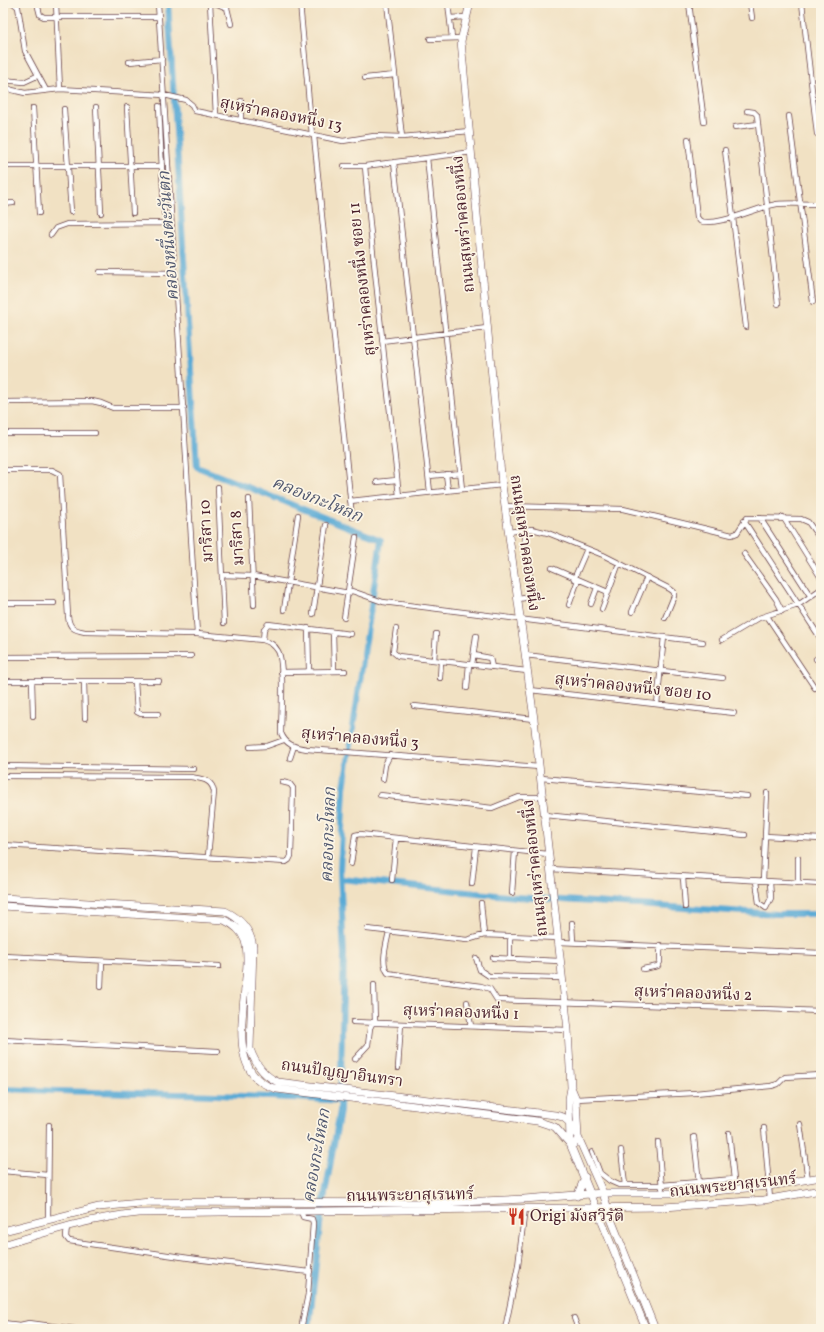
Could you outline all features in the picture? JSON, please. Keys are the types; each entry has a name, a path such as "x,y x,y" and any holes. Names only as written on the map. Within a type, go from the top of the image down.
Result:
{"street":[{"path":"13,3 18,7 25,51 37,76 46,90"},
{"path":"56,3 60,90"},
{"path":"158,3 158,17 166,95 171,223 184,408 197,634"},
{"path":"210,3 216,115"},
{"path":"215,3 227,8 231,24"},
{"path":"300,3 352,517"},
{"path":"387,3 402,137"},
{"path":"448,3 452,38"},
{"name":"ถนนสุเหร่าคลองหนึ่ง","path":"470,3 461,38 504,506 519,599 540,767 548,854 568,1030 572,1099 579,1139"},
{"path":"689,3 704,122"},
{"path":"750,3 752,18"},
{"path":"802,3 817,134"},
{"path":"38,7 42,16 158,17"},
{"path":"450,18 466,18"},
{"path":"430,39 461,38"},
{"path":"129,62 162,59"},
{"path":"365,78 395,75"},
{"path":"3,80 24,82 37,76"},
{"name":"สุเหร่าคลองหนึ่ง 13","path":"3,85 12,90 25,92 60,90 166,95 178,97 189,102 195,111 343,141 374,136 402,137 470,131"},
{"path":"241,101 241,121"},
{"path":"127,106 133,213"},
{"path":"159,106 164,213"},
{"path":"96,107 101,213"},
{"path":"33,108 39,213"},
{"path":"64,109 70,212"},
{"path":"747,111 756,113 758,124 778,304"},
{"path":"789,116 814,302"},
{"path":"735,127 758,124"},
{"path":"688,138 699,219 708,222 732,217 767,206 821,204"},
{"path":"726,150 732,217 746,327"},
{"path":"344,166 365,166 472,152"},
{"path":"427,158 462,489"},
{"path":"394,162 430,492"},
{"path":"3,166 161,166"},
{"name":"สุเหร่าคลองหนึ่ง ซอย 11","path":"365,166 398,496"},
{"path":"3,204 13,203"},
{"path":"51,235 56,228 67,224 171,223"},
{"path":"100,272 175,273"},
{"path":"382,341 487,328"},
{"path":"3,402 92,401 103,403 113,408 184,408"},
{"path":"3,434 95,433"},
{"path":"3,470 52,470 60,474 68,616 72,628 85,632 197,634 263,640 264,629 268,624 351,634"},
{"path":"429,476 461,473"},
{"path":"446,474 448,490"},
{"path":"377,482 397,480"},
{"path":"350,501 502,485"},
{"name":"มาริสา 10","path":"218,487 224,623"},
{"name":"มาริสา 8","path":"249,499 254,605"},
{"path":"504,506 623,509 732,535 737,533 747,518 783,518 806,520 821,540"},
{"path":"284,610 298,515"},
{"path":"760,518 811,597"},
{"path":"783,518 821,578"},
{"path":"744,521 821,639"},
{"path":"313,614 326,525"},
{"path":"508,532 523,529 538,529 619,563 647,577 674,592 665,618"},
{"path":"519,599 530,597 532,591 523,529"},
{"path":"344,618 356,537"},
{"path":"569,605 586,549"},
{"path":"744,554 776,599 782,611"},
{"path":"602,609 619,563"},
{"path":"552,568 576,580 608,592"},
{"path":"222,575 253,576 347,592 352,591 375,600 703,642"},
{"path":"632,612 647,577"},
{"path":"592,604 597,588"},
{"path":"722,640 753,622 798,605 821,589"},
{"path":"3,603 54,603"},
{"path":"767,616 815,688"},
{"path":"308,628 309,672"},
{"path":"396,629 393,652 395,654 527,671"},
{"path":"333,632 334,671"},
{"path":"434,660 436,634"},
{"path":"467,688 474,655 476,636"},
{"path":"657,704 664,637"},
{"name":"สุเหร่าคลองหนึ่ง 3","path":"263,640 274,646 278,652 281,672 281,733 284,740 294,746 351,753 540,767"},
{"path":"474,655 490,658 492,667"},
{"path":"525,655 723,678"},
{"path":"3,657 191,656"},
{"path":"816,659 821,656"},
{"path":"440,678 441,661"},
{"path":"281,672 345,671"},
{"path":"3,680 159,681"},
{"path":"32,681 33,716"},
{"path":"84,681 85,718"},
{"path":"135,681 137,712 141,714 158,714"},
{"name":"สุเหร่าคลองหนึ่ง ซอย 10","path":"530,690 734,713"},
{"path":"414,706 534,719"},
{"path":"250,747 267,746 284,740"},
{"path":"290,758 294,746"},
{"path":"383,779 385,765 390,755"},
{"path":"3,766 194,769"},
{"path":"3,776 191,777 209,781 213,786 214,792 208,856"},
{"path":"541,778 748,796"},
{"path":"3,845 289,860 293,788 290,784 282,782"},
{"path":"763,881 767,793"},
{"path":"380,795 492,808 519,797 543,797"},
{"path":"545,815 745,835"},
{"path":"351,864 355,835 548,854"},
{"path":"765,836 821,839"},
{"path":"392,880 396,838"},
{"path":"472,884 476,847"},
{"path":"512,893 515,851"},
{"path":"798,858 798,883"},
{"path":"550,869 821,884"},
{"path":"683,877 685,907"},
{"path":"756,881 759,902 766,908 771,898 770,882"},
{"name":"ถนนปัญญาอินทรา","path":"3,898 225,911 234,915 242,922 251,936 253,946 249,1030 250,1050 252,1057 267,1076 278,1082 332,1087 555,1115 570,1123"},
{"path":"481,903 484,935"},
{"name":"ถนนปัญญาอินทรา","path":"3,906 224,920 231,923 238,929 245,939 246,947 242,1031 243,1052 246,1062 256,1076 270,1087 537,1121 555,1127 570,1144 585,1177 596,1208 646,1329"},
{"path":"572,923 572,942"},
{"path":"367,929 467,940 484,935 572,942 821,953"},
{"name":"สุเหร่าคลองหนึ่ง 2","path":"389,931 385,958 388,973 481,986 490,989 494,998 502,1001 821,1011"},
{"path":"510,937 510,959"},
{"path":"643,969 659,965 660,945"},
{"path":"3,956 220,966"},
{"path":"476,958 480,970 489,976 562,978"},
{"path":"493,958 560,961"},
{"path":"101,987 102,961"},
{"path":"355,1059 368,1045 370,1028 374,1023 374,984"},
{"path":"468,1002 471,1026"},
{"name":"สุเหร่าคลองหนึ่ง 1","path":"353,1022 568,1030"},
{"path":"398,1068 401,1024"},
{"path":"3,1040 218,1051"},
{"path":"555,1115 566,1107 572,1099 695,1093 770,1086 780,1083 785,1076 821,1075"},
{"name":"ถนนสุเหร่าคลองหนึ่ง","path":"570,1144 572,1099"},
{"path":"570,1123 579,1139 603,1193 611,1219 655,1329"},
{"path":"800,1124 808,1180"},
{"path":"48,1218 49,1125"},
{"path":"764,1128 770,1199"},
{"path":"729,1133 734,1189"},
{"path":"694,1137 700,1192"},
{"path":"570,1144 574,1144 579,1139"},
{"path":"658,1142 662,1194"},
{"path":"621,1150 625,1185"},
{"path":"592,1152 600,1173 614,1184 662,1185 734,1179"},
{"path":"3,1171 48,1175"},
{"path":"577,1196 585,1177"},
{"name":"ถนนพระยาสุเรนทร์","path":"3,1231 48,1218 100,1207 150,1202 311,1201 332,1203 439,1203 577,1196 603,1193 662,1194 700,1192 769,1186 821,1177"},
{"name":"ถนนพระยาสุเรนทร์","path":"3,1245 102,1217 139,1213 700,1206 770,1199 821,1190"},
{"path":"505,1329 518,1266 525,1208"},
{"path":"582,1208 594,1214 601,1220"},
{"path":"611,1219 624,1208"},
{"path":"301,1211 303,1217 312,1219 313,1221 310,1272 301,1329"},
{"path":"67,1226 66,1238 69,1241 203,1260 310,1272"},
{"path":"574,1318 578,1329"},
{"path":"3,1323 20,1327 29,1323 75,1329"}],"waterway":[{"name":"คลองกะโหลก","path":"168,3 197,467 381,540 344,788 340,870 344,955 340,1111 321,1216 309,1329"},
{"path":"341,879 516,897 777,914 821,914"},
{"path":"3,1089 256,1096 341,1101"}],"place":[{"name":"Origi มังสวิรัติ","path":"517,1217"}],"water label":[{"name":"คลองหนึ่งตะวันตก","path":"169,236"}]}
